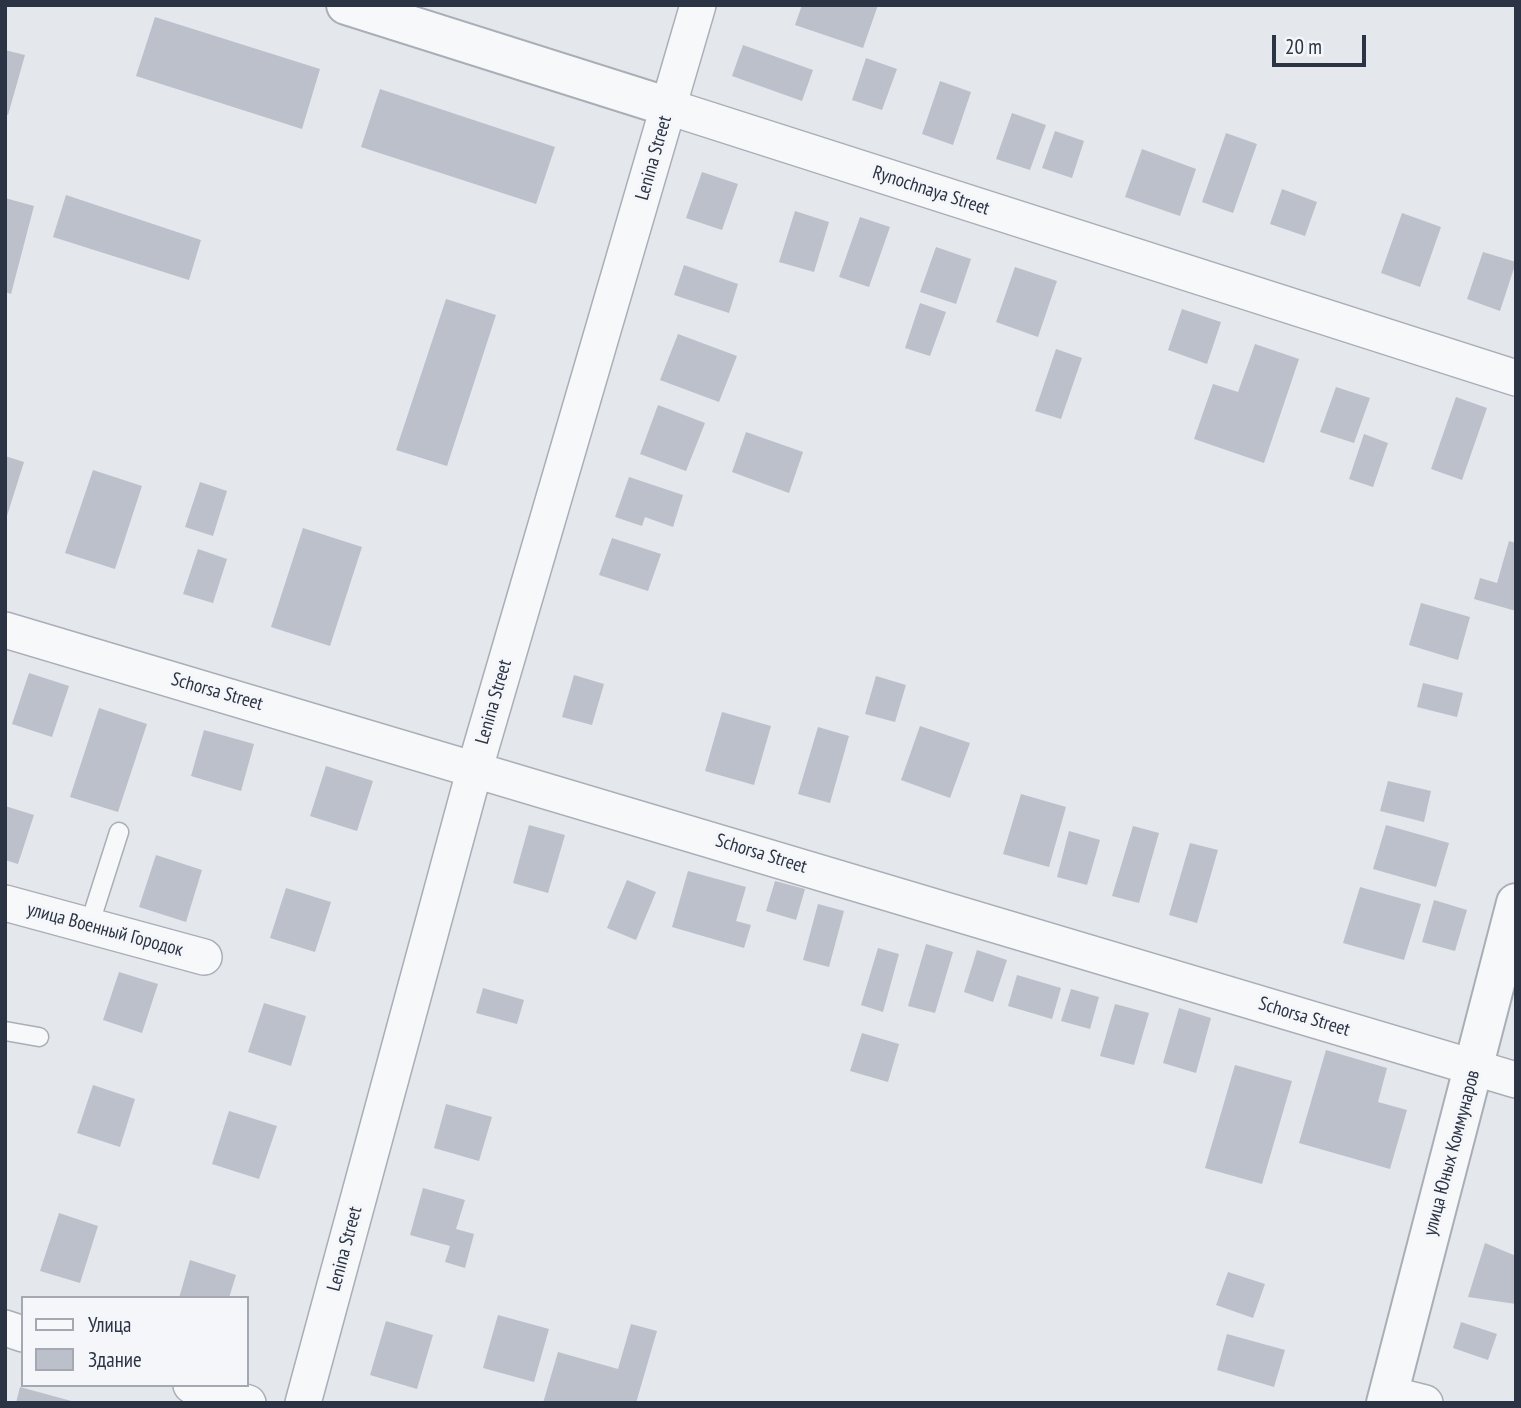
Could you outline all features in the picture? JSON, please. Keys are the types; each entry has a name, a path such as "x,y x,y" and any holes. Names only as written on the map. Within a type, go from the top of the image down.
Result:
{"street":[{"name":"Rynochnaya Street","path":"346,5 1516,378"},
{"name":"Lenina Street","path":"303,1403 474,768 698,5"},
{"name":"Schorsa Street","path":"5,630 1516,1080"},
{"name":"улица Военный Городок","path":"5,903 204,957"},
{"name":"улица Юных Коммунаров","path":"1387,1398 1516,903"},
{"path":"197,1387 248,1403"},
{"path":"1387,1398 1425,1403"}],"lane":[{"path":"89,926 119,832"},
{"path":"5,1031 39,1037"}],"building":[{"path":"802,5 878,5 863,48 795,25"},
{"path":"155,17 320,69 302,129 136,76"},
{"path":"743,45 813,70 802,101 732,76"},
{"path":"5,50 25,55 8,115 5,114"},
{"path":"866,58 897,69 882,110 852,100"},
{"path":"940,81 971,92 953,145 922,134"},
{"path":"380,89 555,147 536,204 361,147"},
{"path":"1012,113 1046,125 1030,170 996,159"},
{"path":"1055,131 1084,141 1072,178 1042,168"},
{"path":"1226,133 1257,144 1233,213 1202,202"},
{"path":"1142,149 1196,169 1180,216 1125,197"},
{"path":"702,172 738,184 722,230 686,218"},
{"path":"1282,189 1317,202 1305,236 1270,224"},
{"path":"66,195 201,240 189,280 53,237"},
{"path":"5,198 34,206 11,294 5,292"},
{"path":"795,211 829,222 814,272 779,262"},
{"path":"1402,213 1441,227 1420,287 1381,273"},
{"path":"860,217 890,227 869,287 839,277"},
{"path":"936,247 971,259 956,304 920,292"},
{"path":"1483,252 1516,262 1500,311 1467,299"},
{"path":"684,265 738,284 729,313 674,295"},
{"path":"1015,267 1057,281 1038,337 996,322"},
{"path":"446,299 496,315 447,466 396,450"},
{"path":"920,303 946,312 930,356 905,348"},
{"path":"1182,309 1221,322 1207,364 1168,350"},
{"path":"678,334 737,356 719,402 660,380"},
{"path":"1255,344 1299,359 1264,463 1194,439 1213,384 1238,392"},
{"path":"1056,349 1082,358 1061,419 1035,411"},
{"path":"1336,387 1370,398 1354,443 1320,432"},
{"path":"1456,397 1487,408 1462,480 1431,469"},
{"path":"658,405 705,423 686,471 640,454"},
{"path":"746,432 803,452 789,493 732,472"},
{"path":"1364,434 1388,443 1373,487 1349,479"},
{"path":"5,456 24,462 6,519 5,519"},
{"path":"93,470 142,486 115,569 65,553"},
{"path":"629,477 683,495 673,527 645,517 642,526 615,517"},
{"path":"200,482 227,491 213,536 185,527"},
{"path":"303,528 362,547 330,646 271,627"},
{"path":"612,538 661,554 648,591 599,575"},
{"path":"1509,541 1516,543 1516,611 1474,599 1480,578 1497,583"},
{"path":"198,549 227,559 213,603 183,594"},
{"path":"1421,603 1470,617 1458,660 1409,645"},
{"path":"29,673 69,686 52,737 12,724"},
{"path":"574,675 604,684 592,725 562,717"},
{"path":"876,676 906,685 895,722 865,714"},
{"path":"1423,683 1463,693 1457,717 1417,707"},
{"path":"99,708 147,724 118,812 70,797"},
{"path":"722,712 771,726 754,785 705,771"},
{"path":"920,726 970,743 950,798 901,780"},
{"path":"818,727 849,736 830,803 798,794"},
{"path":"204,730 254,744 241,791 191,776"},
{"path":"326,766 373,781 357,831 310,816"},
{"path":"1388,781 1431,791 1424,822 1380,811"},
{"path":"1021,794 1066,807 1049,867 1003,854"},
{"path":"5,806 34,815 18,864 5,860"},
{"path":"529,825 565,835 548,893 513,883"},
{"path":"1386,825 1449,843 1436,887 1373,869"},
{"path":"1133,826 1159,833 1139,903 1112,896"},
{"path":"1069,831 1100,840 1087,885 1057,877"},
{"path":"1190,843 1218,850 1197,923 1169,915"},
{"path":"156,855 202,870 186,922 139,907"},
{"path":"688,871 746,887 736,921 751,925 744,948 672,927"},
{"path":"627,880 656,892 636,940 607,928"},
{"path":"775,881 805,889 796,920 766,911"},
{"path":"1360,887 1421,904 1404,960 1343,943"},
{"path":"286,888 331,902 315,952 270,938"},
{"path":"1434,900 1467,910 1455,951 1422,942"},
{"path":"818,904 844,911 829,967 803,960"},
{"path":"926,944 953,952 935,1013 908,1006"},
{"path":"878,948 899,954 883,1012 861,1005"},
{"path":"977,950 1007,960 993,1002 964,992"},
{"path":"119,972 158,984 142,1033 103,1020"},
{"path":"1017,975 1061,988 1052,1019 1008,1006"},
{"path":"483,988 524,1000 517,1024 476,1013"},
{"path":"1071,989 1099,997 1090,1029 1061,1021"},
{"path":"264,1003 306,1016 291,1066 248,1052"},
{"path":"1115,1004 1149,1013 1134,1065 1100,1056"},
{"path":"1179,1008 1211,1018 1196,1073 1163,1063"},
{"path":"862,1033 899,1044 888,1082 850,1071"},
{"path":"1326,1050 1387,1068 1378,1102 1407,1110 1390,1169 1299,1143"},
{"path":"1235,1065 1292,1081 1262,1184 1205,1168"},
{"path":"93,1085 135,1099 120,1147 77,1133"},
{"path":"446,1104 492,1117 479,1161 434,1148"},
{"path":"229,1111 277,1126 259,1179 212,1164"},
{"path":"423,1188 465,1200 456,1229 474,1234 465,1268 445,1262 450,1246 410,1235"},
{"path":"59,1213 98,1226 80,1283 40,1271"},
{"path":"1485,1243 1516,1256 1516,1304 1468,1297"},
{"path":"190,1260 236,1275 230,1296 180,1296"},
{"path":"1228,1272 1265,1284 1253,1318 1216,1305"},
{"path":"498,1315 549,1329 534,1382 483,1368"},
{"path":"386,1321 433,1335 417,1389 370,1375"},
{"path":"1461,1322 1497,1334 1488,1360 1453,1348"},
{"path":"631,1324 657,1331 636,1403 543,1403 558,1352 618,1369"},
{"path":"1227,1334 1285,1350 1274,1387 1217,1370"},
{"path":"20,1387 75,1402 16,1403"}]}
